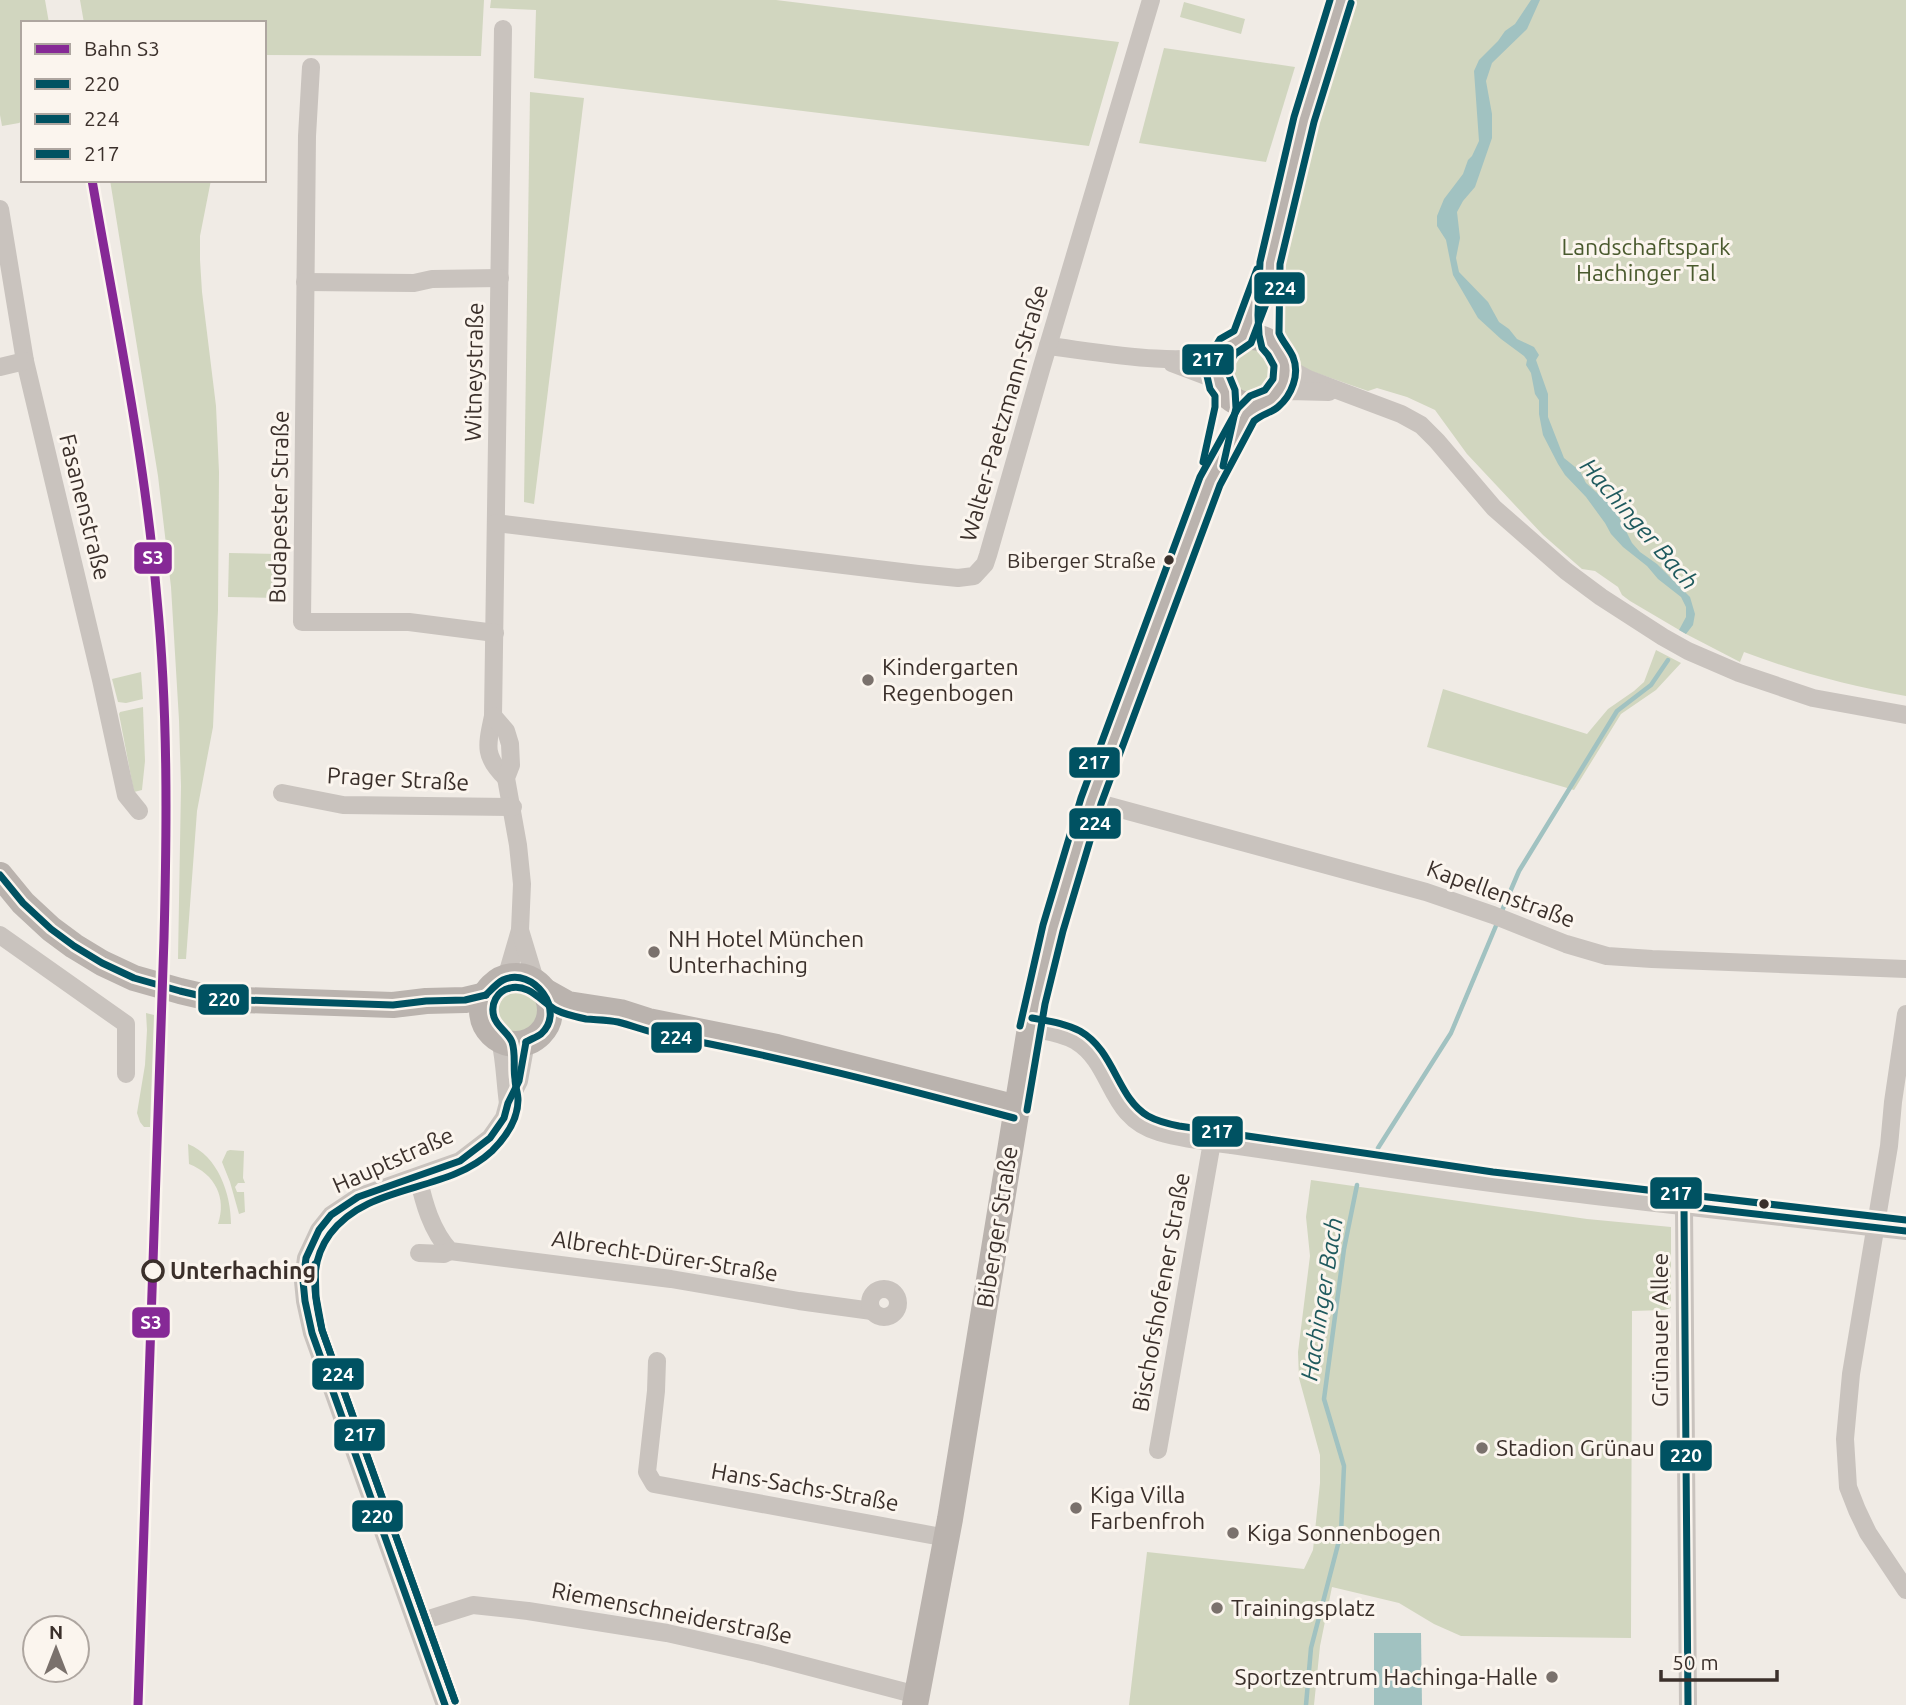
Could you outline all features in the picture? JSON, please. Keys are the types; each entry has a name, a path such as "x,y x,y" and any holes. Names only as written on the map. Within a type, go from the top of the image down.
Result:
{"main road":[{"path":"1270,263 1268,315 1285,374 1283,384 1266,399 1245,404 1234,400 1223,389 1217,374 1218,362 1253,312 1270,263 1304,119 1341,0"},
{"path":"1232,345 1252,337 1262,339 1278,353"},
{"name":"Biberger Straße","path":"1210,481 1226,408 1223,389"},
{"name":"Biberger Straße","path":"916,1700 947,1538 1030,1028 1053,928 1091,801 1210,481 1246,414 1266,399"},
{"path":"0,875 23,903 51,929 102,963 134,978 169,989 214,999 393,1006 426,1001 465,1000 516,976 526,978 568,1004 620,1012 648,1021 786,1049 1017,1108"},
{"path":"492,1032 482,1014 482,1004 496,986"},
{"path":"535,1035 549,1019 550,1009 548,999 539,986"},
{"path":"393,1006 426,1015 464,1018 509,1044 519,1044 568,1023 619,1024 648,1021"}],"street":[{"name":"Walter-Paetzmann-Straße","path":"496,523 918,575 958,578 974,576 985,564 988,555 1151,0"},
{"name":"Witneystraße","path":"496,986 520,930 522,884 513,807 506,778 511,765 510,744 506,731 493,716 503,29"},
{"name":"Budapester Straße","path":"311,67 307,136 302,622 409,622 495,634"},
{"name":"Fasanenstraße","path":"0,209 25,361 102,680 126,795 139,811"},
{"path":"305,282 414,283 432,279 500,278"},
{"path":"1048,346 1163,359 1211,357 1232,345"},
{"path":"1278,353 1293,371 1401,414 1420,425 1494,508 1566,571 1662,637 1739,673 1813,698 1906,715"},
{"path":"1163,359 1209,377 1223,389"},
{"path":"0,367 25,361"},
{"path":"1266,399 1289,391 1343,393"},
{"name":"Prager Straße","path":"282,793 343,805 513,807"},
{"name":"Kapellenstraße","path":"1091,801 1405,886 1607,956 1906,969"},
{"name":"Witneystraße","path":"520,930 539,986"},
{"path":"0,936 126,1024 126,1074"},
{"path":"1906,1014 1889,1146 1851,1374 1845,1438 1848,1487 1868,1533 1906,1590"},
{"path":"1030,1028 1060,1035 1084,1047 1098,1064 1117,1099 1141,1125 1158,1132 1381,1168 1906,1231"},
{"path":"492,1032 504,1057 508,1103"},
{"name":"Hauptstraße","path":"445,1705 312,1333 304,1301 305,1263 319,1230 331,1215 358,1197 460,1161 490,1138 504,1118 535,1035"},
{"name":"Bischofshofener Straße","path":"1158,1450 1212,1142"},
{"path":"418,1177 437,1234 450,1251"},
{"name":"Grünauer Allee","path":"1684,1206 1688,1705"},
{"name":"Albrecht-Dürer-Straße","path":"437,1234 419,1253 444,1254 450,1251 671,1279 872,1311"},
{"name":"Hans-Sachs-Straße","path":"657,1362 647,1472 654,1485 947,1538"},
{"name":"Riemenschneiderstraße","path":"415,1623 473,1605 593,1620 667,1633 780,1659 916,1700"}],"green space":[{"path":"0,0 45,0 49,21 21,21 21,122 2,126"},
{"path":"80,0 484,0 481,56 266,55 266,21 84,21"},
{"path":"491,0 776,0 1119,42 1089,146 534,78 536,10 490,8"},
{"name":"Landschaftspark Hachinger Tal","path":"1353,0 1906,0 1906,696 1824,678 1744,652 1740,662 1686,634 1630,601 1622,595 1618,587 1595,571 1582,569 1543,535 1467,454 1435,410 1407,397 1377,388 1368,391 1302,368 1294,360 1276,331 1283,272 1314,127"},
{"path":"1184,2 1245,19 1241,34 1180,17"},
{"path":"1164,48 1295,67 1266,162 1139,143"},
{"path":"530,92 584,98 534,504 524,502"},
{"path":"110,182 211,182 200,236 200,260 216,406 219,472 218,610 213,727 197,811 186,959 178,959 181,786 179,720 171,587 158,476"},
{"path":"1252,345 1269,353 1277,370 1269,387 1252,395 1235,387 1227,370 1235,353"},
{"path":"229,553 279,554 278,598 228,597"},
{"path":"1656,650 1681,663 1656,690 1621,714 1574,790 1427,747 1443,689 1587,734 1608,709 1644,682"},
{"path":"141,672 143,699 118,702 112,679"},
{"path":"143,707 145,761 142,790 134,792 119,714"},
{"path":"517,986 533,993 540,1009 533,1025 517,1032 501,1025 494,1009 501,993"},
{"path":"146,1013 154,1015 150,1127 144,1127 137,1113 145,1065"},
{"path":"188,1144 207,1157 221,1177 231,1224 218,1224 221,1205 217,1188 206,1174 189,1164"},
{"path":"230,1150 244,1151 245,1183 238,1183 235,1187 237,1192 244,1192 245,1212 239,1214 222,1162"},
{"path":"1311,1180 1587,1219 1671,1227 1671,1308 1632,1311 1631,1638 1461,1636 1399,1603 1332,1587 1320,1646 1314,1705 1129,1705 1147,1552 1304,1569 1313,1550 1320,1455 1299,1378 1298,1352 1310,1256 1306,1217"}],"water":[{"path":"1531,0 1540,0 1527,29 1492,63 1486,81 1492,114 1492,138 1475,187 1457,212 1460,238 1456,258 1459,272 1488,302 1499,322 1517,339 1534,347 1539,355 1536,360 1548,394 1548,417 1564,458 1580,471 1586,483 1615,509 1632,543 1640,552 1657,564 1690,597 1695,614 1693,625 1686,634 1679,630 1686,617 1686,607 1681,597 1623,547 1558,464 1543,435 1539,400 1526,365 1527,360 1478,318 1453,275 1446,240 1437,226 1437,216 1444,199 1463,174 1479,141 1474,71 1479,60 1505,31 1515,24"},
{"path":"1374,1633 1421,1633 1422,1705 1374,1705"}],"waterway":[{"name":"Hachinger Bach","path":"1501,913 1519,871 1617,711 1651,685 1668,660"},
{"name":"Hachinger Bach","path":"1378,1148 1451,1033 1498,921"},
{"name":"Hachinger Bach","path":"1306,1705 1311,1648 1341,1533 1344,1466 1324,1399 1344,1249 1357,1185"}],"rail line":[{"name":"S3","path":"92,182 129,389 152,546 161,641 165,726 164,938 138,1705"}],"transit line":[{"name":"217","path":"1020,1026 1043,925 1081,798 1200,477 1238,408 1250,396 1265,390 1273,379 1274,366 1262,348 1259,335 1260,262 1294,117 1330,0"},
{"name":"224","path":"1027,1110 1045,1004 1063,931 1101,804 1220,485 1254,421 1278,407 1293,384 1295,364 1279,333 1280,264 1314,122 1351,3"},
{"name":"217","path":"1203,462 1215,407 1215,396 1207,376 1208,359 1220,339 1234,331 1257,269"},
{"name":"224","path":"1223,466 1236,408 1235,390 1228,373 1228,365 1235,354 1251,343 1277,275"},
{"name":"220","path":"0,875 23,903 74,946 134,978 180,991 214,999 393,1005 465,1000 486,995"},
{"name":"220","path":"486,995 501,981 514,977 525,979 543,993 550,1014 548,1025 541,1034 526,1042"},
{"name":"224","path":"455,1701 322,1330 315,1280 318,1257 323,1245 346,1217 386,1196 453,1175 473,1165 492,1151 506,1134 516,1114 518,1097 512,1042 495,1021 493,1012 498,995 510,988 523,988 556,1010 571,1016 618,1022 658,1034 796,1063 1014,1118"},
{"name":"217","path":"1032,1018 1080,1031 1101,1050 1129,1098 1138,1108 1152,1118 1179,1126 1493,1172 1906,1220"},
{"name":"220","path":"445,1705 312,1333 303,1281 306,1258 319,1230 331,1215 358,1197 460,1161 490,1138 504,1118 519,1081 526,1042"},
{"name":"220","path":"1684,1206 1688,1705"},
{"name":"220","path":"1684,1206 1906,1231"},
{"name":"217","path":"315,1264 316,1297 322,1330 455,1701"}],"place":[{"name":"Biberger Straße","path":"1169,560"},
{"name":"Kindergarten Regenbogen","path":"868,680"},
{"name":"NH Hotel München Unterhaching","path":"654,952"},
{"name":"Unterhaching","path":"153,1271"},
{"name":"Stadion Grünau","path":"1482,1448"},
{"name":"Kiga Villa Farbenfroh","path":"1076,1508"},
{"name":"Kiga Sonnenbogen","path":"1233,1533"},
{"name":"Trainingsplatz","path":"1217,1608"},
{"name":"Sportzentrum Hachinga-Halle","path":"1552,1677"}]}
